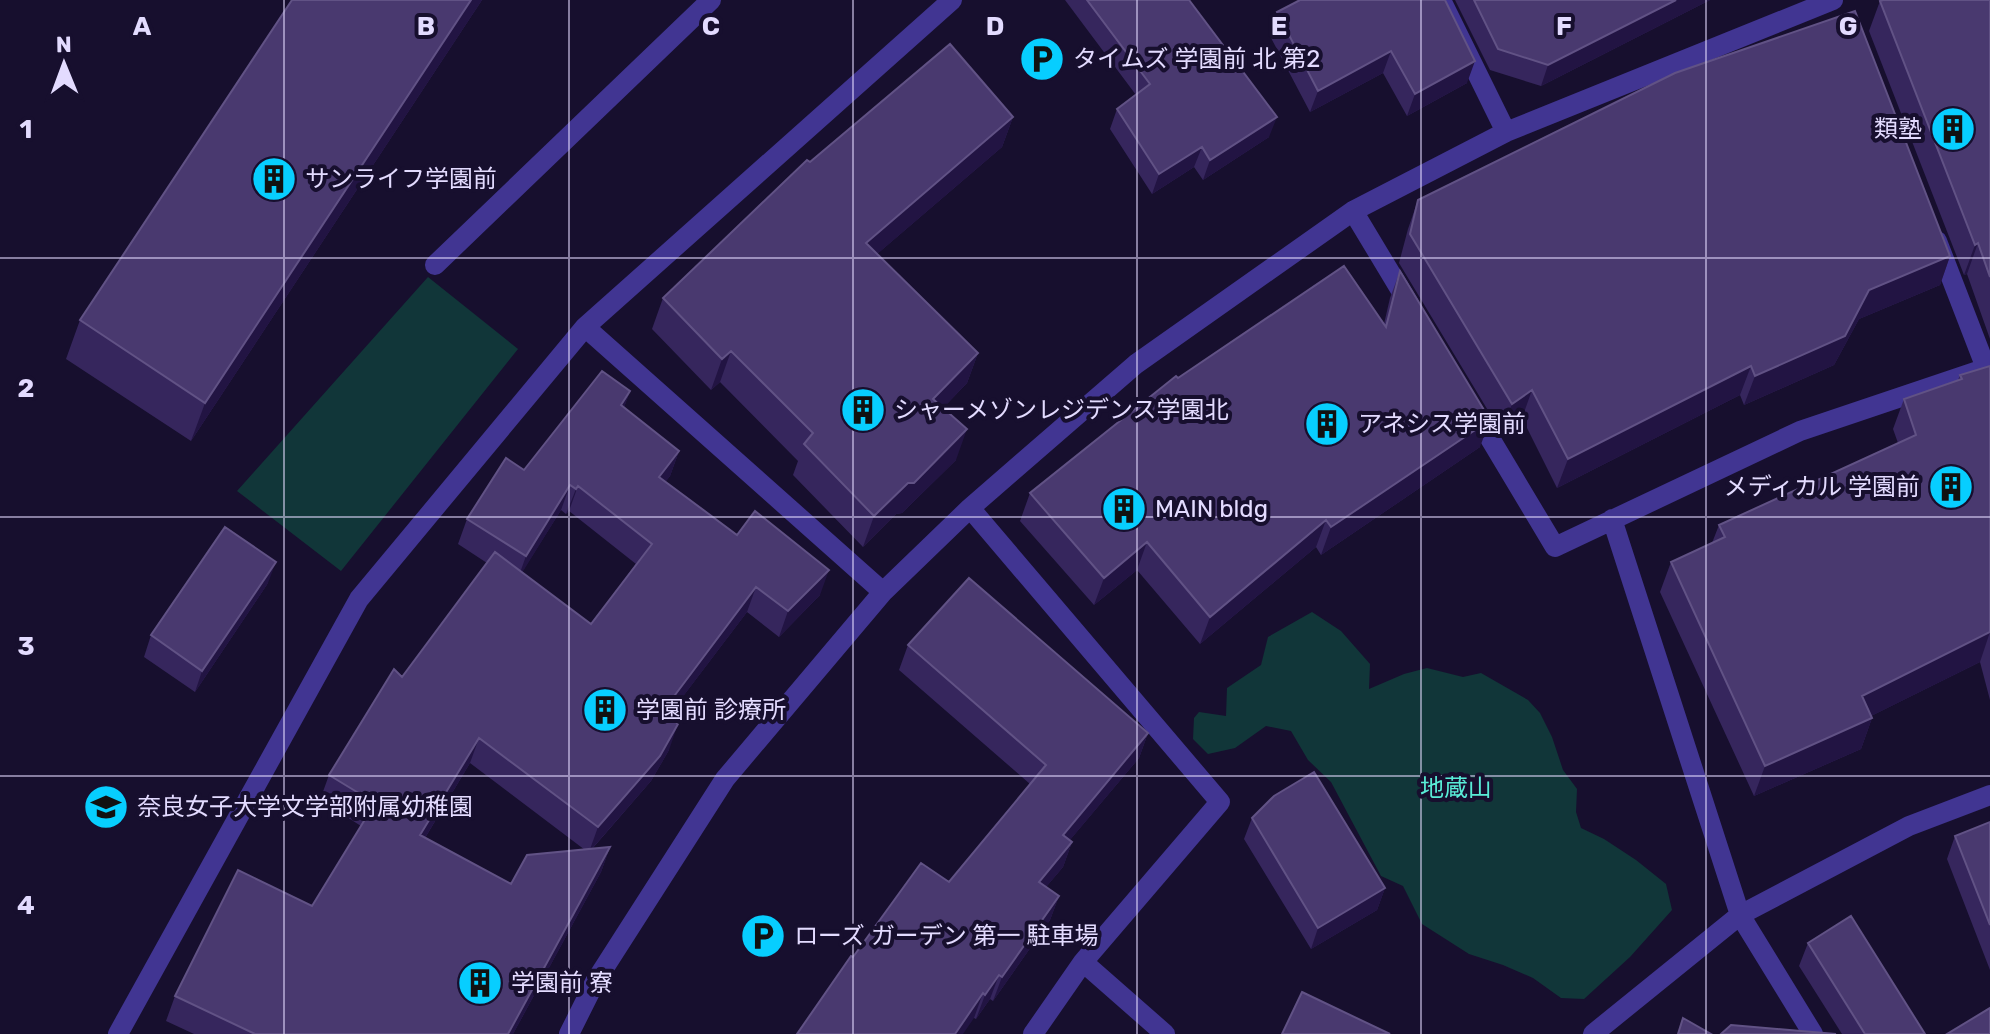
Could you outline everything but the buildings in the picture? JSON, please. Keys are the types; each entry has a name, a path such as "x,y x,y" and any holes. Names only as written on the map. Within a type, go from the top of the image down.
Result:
{"street":[{"path":"435,265 711,0"},
{"path":"118,1034 359,599 585,327 952,0"},
{"path":"1441,0 1506,132"},
{"path":"569,1034 595,982 725,779 883,592 970,508 1136,364 1353,211 1506,132 1833,0"},
{"path":"1353,211 1418,319"},
{"path":"1466,400 1555,547 1800,431 1988,367 1929,221"},
{"path":"585,327 883,592"},
{"path":"970,508 1220,802 1083,962 1033,1034"},
{"path":"1612,519 1740,915 1813,1034"},
{"path":"1593,1034 1740,915 1909,826 1990,795"},
{"path":"1083,962 1165,1034"}],"green space":[{"path":"428,277 518,349 341,571 237,491"},
{"name":"地蔵山","path":"1312,612 1341,631 1370,664 1369,689 1427,668 1463,677 1481,673 1528,700 1540,713 1563,770 1577,789 1576,812 1581,828 1636,860 1666,884 1672,910 1630,957 1584,999 1561,998 1533,978 1469,954 1422,924 1403,886 1381,876 1331,782 1308,760 1291,731 1266,726 1235,748 1208,754 1193,739 1194,718 1199,712 1226,716 1227,688 1261,665 1268,637"}],"place":[{"name":"タイムズ 学園前 北 第2","path":"1042,59"},
{"name":"類塾","path":"1953,129"},
{"name":"サンライフ学園前","path":"274,179"},
{"name":"シャーメゾンレジデンス学園北","path":"863,410"},
{"name":"アネシス学園前","path":"1327,424"},
{"name":"メディカル 学園前","path":"1951,487"},
{"name":"MAIN bldg","path":"1124,509"},
{"name":"学園前 診療所","path":"605,710"},
{"name":"奈良女子大学文学部附属幼稚園","path":"106,807"},
{"name":"ローズ ガーデン 第一 駐車場","path":"763,936"},
{"name":"学園前 寮","path":"480,983"}]}
